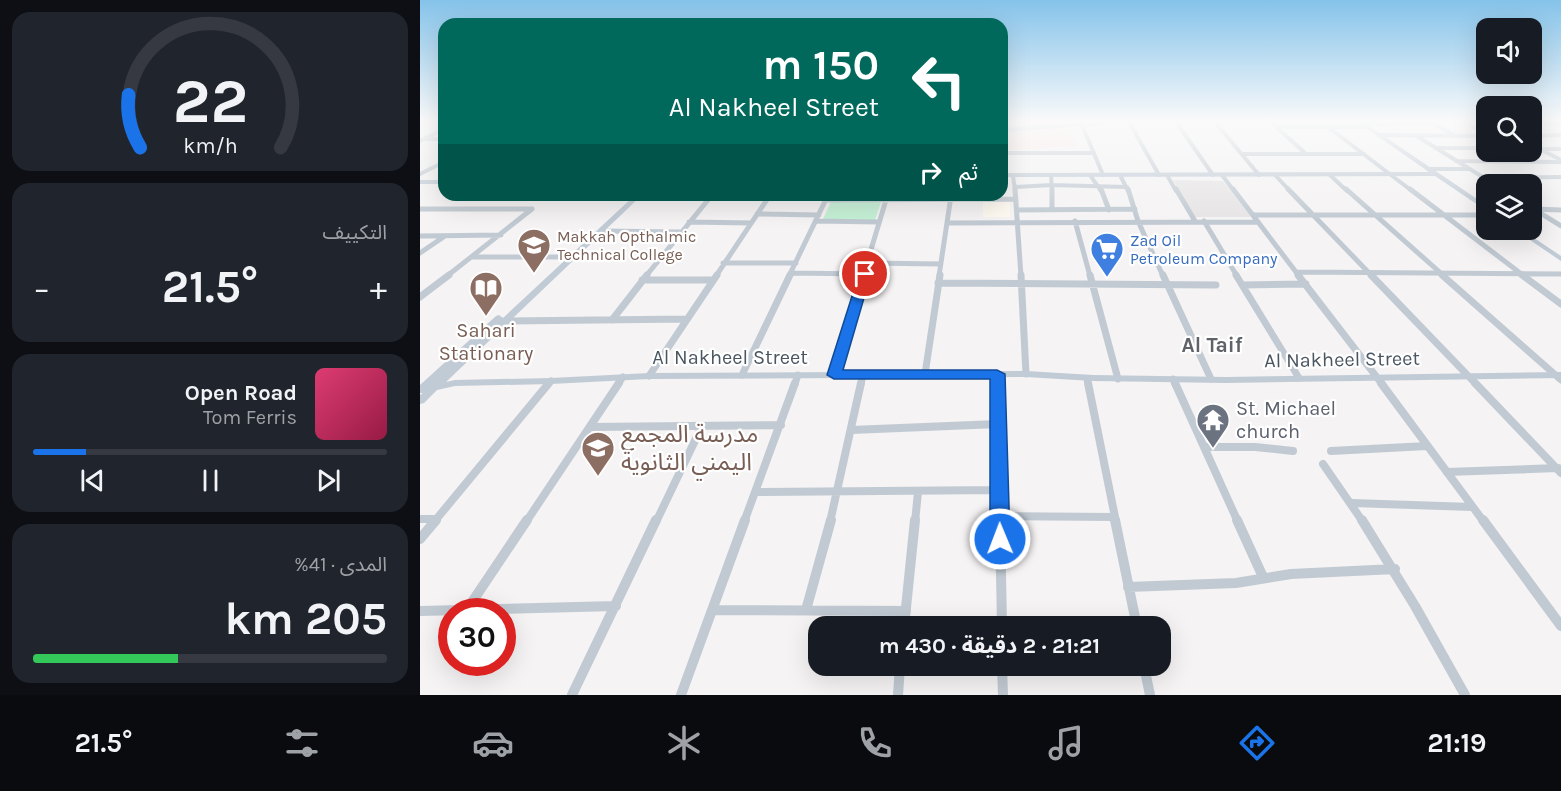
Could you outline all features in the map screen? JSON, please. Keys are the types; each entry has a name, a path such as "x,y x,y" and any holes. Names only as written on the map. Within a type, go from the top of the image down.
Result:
{"street":[{"path":"1095,154 1103,175"},
{"path":"1147,154 1159,175"},
{"path":"1199,154 1213,175"},
{"path":"1243,154 1260,175"},
{"path":"1365,154 1561,304"},
{"path":"1407,154 1476,201"},
{"path":"1445,154 1477,174"},
{"path":"1456,161 1561,161"},
{"path":"420,174 438,165"},
{"path":"1428,169 1469,169"},
{"path":"1330,174 1559,377"},
{"path":"1008,175 1436,174"},
{"path":"1013,175 1026,374"},
{"path":"1051,175 1054,182 1051,185 1049,197 1052,209"},
{"path":"1090,175 1100,187 1109,210"},
{"path":"1120,175 1127,187 1138,221 1210,379"},
{"path":"1167,175 1195,221"},
{"path":"1222,175 1377,376 1561,626"},
{"path":"1275,175 1466,376 1560,470"},
{"path":"1542,177 1561,177"},
{"path":"420,182 438,182"},
{"path":"1015,187 1051,185 1127,187"},
{"path":"1008,200 1016,200"},
{"path":"429,385 505,321 566,256 626,201"},
{"path":"420,401 429,385 633,201"},
{"path":"612,320 707,201"},
{"path":"649,376 766,201"},
{"path":"742,375 825,201"},
{"path":"834,375 886,201"},
{"path":"925,374 950,201"},
{"path":"420,208 532,209 502,235 420,297"},
{"path":"1064,209 1067,221"},
{"path":"1098,209 1102,221"},
{"path":"1017,210 1135,209"},
{"path":"1542,209 1561,210"},
{"path":"756,214 879,222"},
{"path":"947,223 1204,221 1314,215 1476,215"},
{"path":"1542,215 1561,226"},
{"path":"1075,221 1118,379"},
{"path":"1204,221 1299,378"},
{"path":"689,222 750,223"},
{"path":"601,231 680,232"},
{"path":"420,236 502,235"},
{"path":"422,251 446,236"},
{"path":"1535,240 1557,253 1561,259"},
{"path":"473,257 566,256"},
{"path":"723,263 796,263"},
{"path":"867,263 941,264"},
{"path":"1297,272 1561,274"},
{"path":"791,273 865,274"},
{"path":"642,280 711,280"},
{"path":"938,283 1216,285"},
{"path":"1243,285 1306,284"},
{"path":"420,287 434,287"},
{"path":"505,321 686,319"},
{"path":"997,374 1002,616"},
{"name":"Al Nakheel Street","path":"429,385 623,376 742,375 1026,374 1087,379 1559,377"},
{"path":"681,695 714,610 798,375"},
{"path":"806,610 838,491 863,375"},
{"path":"475,598 623,376"},
{"path":"1087,379 1135,616"},
{"path":"1173,379 1263,577"},
{"path":"420,539 551,381"},
{"path":"851,430 998,424"},
{"path":"590,427 781,425"},
{"path":"572,695 702,426"},
{"path":"1331,451 1427,446"},
{"path":"1204,447 1255,447 1293,451"},
{"path":"1323,464 1352,503 1395,569 1465,695"},
{"path":"1447,472 1560,470"},
{"path":"756,492 999,490"},
{"path":"905,616 918,492"},
{"path":"1352,503 1472,507"},
{"path":"1000,516 1114,518"},
{"path":"420,519 437,519"},
{"path":"1128,586 1236,583 1263,577 1395,569"},
{"path":"516,609 616,606"},
{"path":"714,610 906,611"},
{"path":"420,611 438,611"},
{"path":"898,695 899,676"},
{"path":"1002,676 1003,695"},
{"path":"1146,676 1150,695"}],"shaded area":[{"path":"1173,180 1223,181 1251,217 1194,217"},
{"path":"983,202 1010,202 1010,217 983,217"}],"green space":[{"path":"831,202 881,202 875,220 823,219"}],"place":[{"name":"Makkah Opthalmic Technical College","path":"534,274"},
{"name":"Zad Oil Petroleum Company","path":"1107,278"},
{"name":"Sahari Stationary","path":"486,317"},
{"name":"St. Michael church","path":"1213,449"},
{"name":"مدرسة المجمع اليمني الثانوية","path":"598,477"}],"district":[{"name":"Al Taif","path":"1212,345"}],"route":[{"path":"865,274 834,375 997,374 1000,539"}]}
